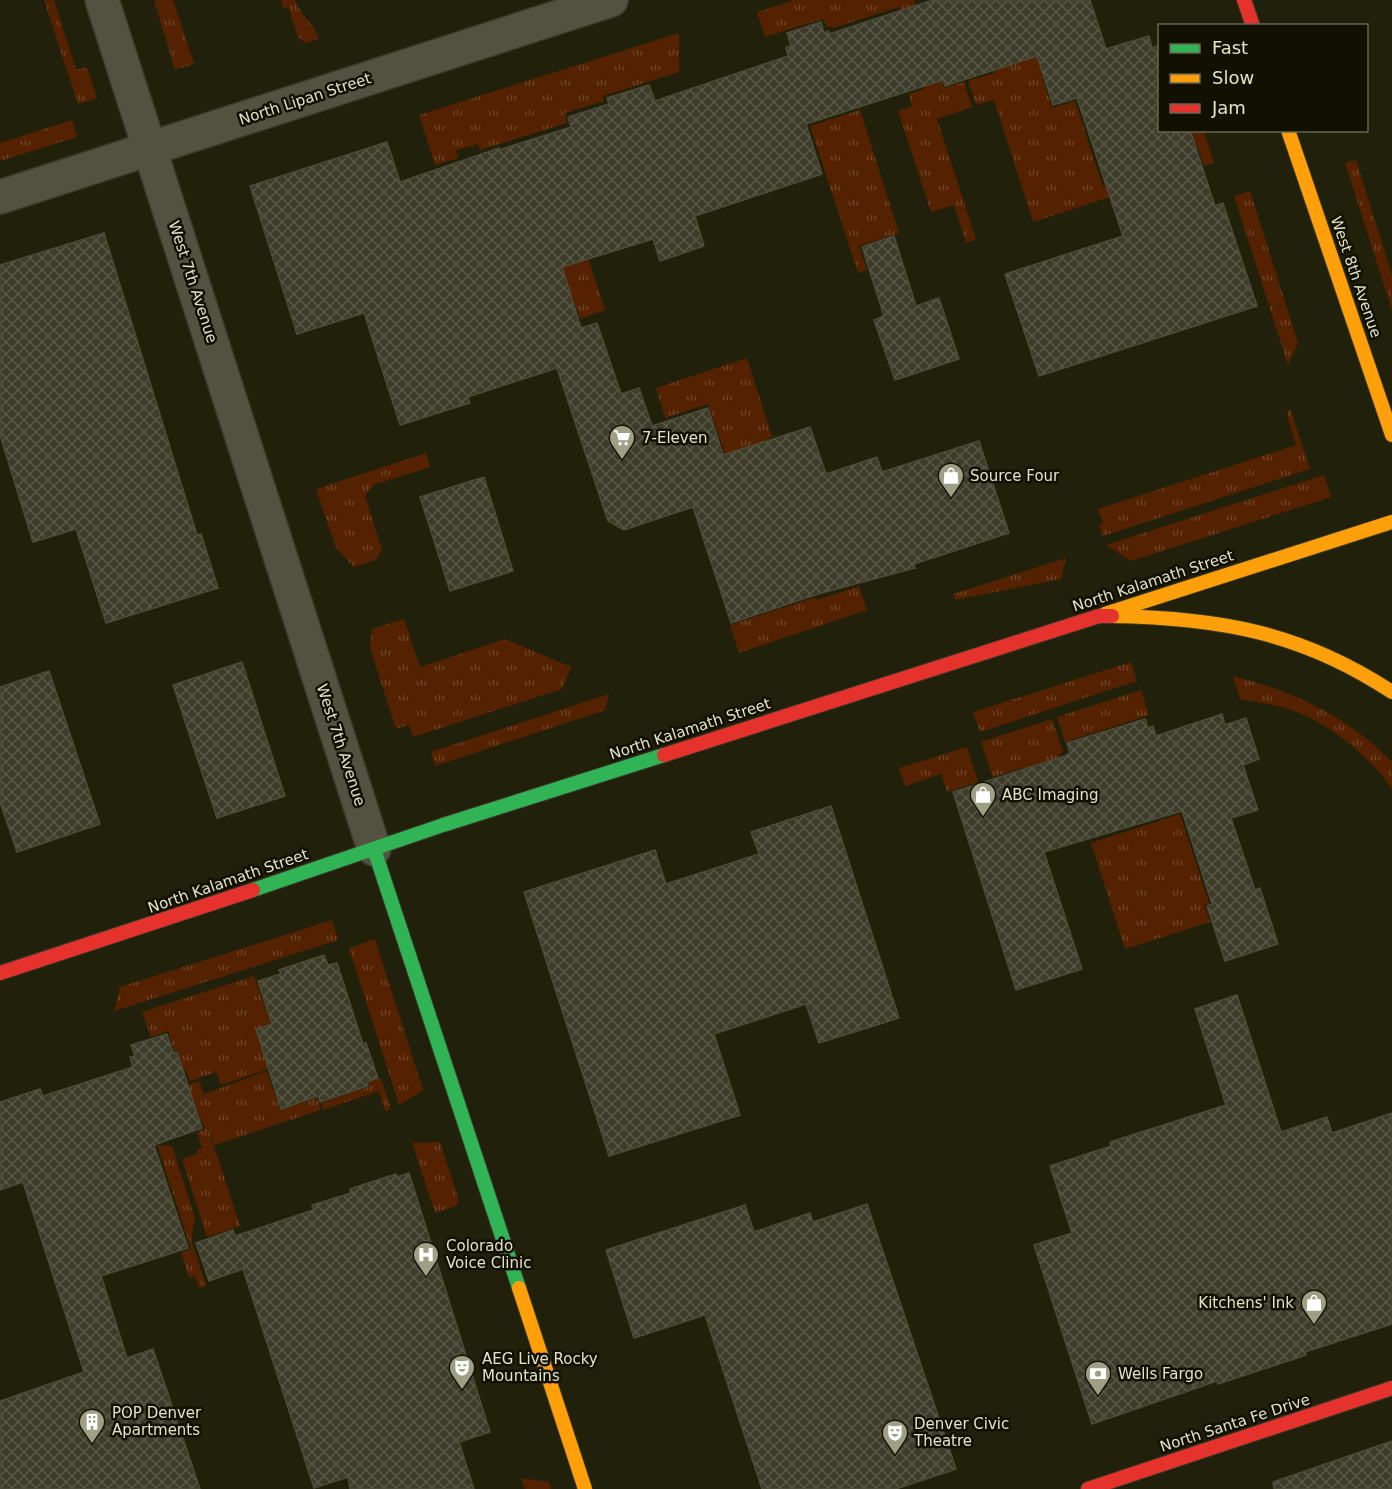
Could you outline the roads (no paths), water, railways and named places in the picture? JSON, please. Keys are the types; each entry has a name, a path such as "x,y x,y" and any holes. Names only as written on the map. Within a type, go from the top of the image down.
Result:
{"main road":[{"path":"1244,0 1251,24"},
{"name":"West 8th Avenue","path":"1289,132 1392,435"},
{"name":"North Kalamath Street","path":"0,973 164,921 374,849 1392,522"},
{"path":"1099,616 1207,620 1264,630 1322,651 1370,675 1392,692"},
{"name":"West 7th Avenue","path":"374,849 585,1489"},
{"name":"North Santa Fe Drive","path":"1088,1489 1392,1388"}],"street":[{"name":"West 7th Avenue","path":"102,0 374,849"},
{"name":"North Lipan Street","path":"0,197 611,0"}],"place":[{"name":"7-Eleven","path":"622,461"},
{"name":"Source Four","path":"951,499"},
{"name":"ABC Imaging","path":"983,818"},
{"name":"Colorado Voice Clinic","path":"426,1278"},
{"name":"Kitchens' Ink","path":"1314,1326"},
{"name":"AEG Live Rocky Mountains","path":"462,1391"},
{"name":"Wells Fargo","path":"1098,1397"},
{"name":"POP Denver Apartments","path":"92,1445"},
{"name":"Denver Civic Theatre","path":"895,1456"}]}
